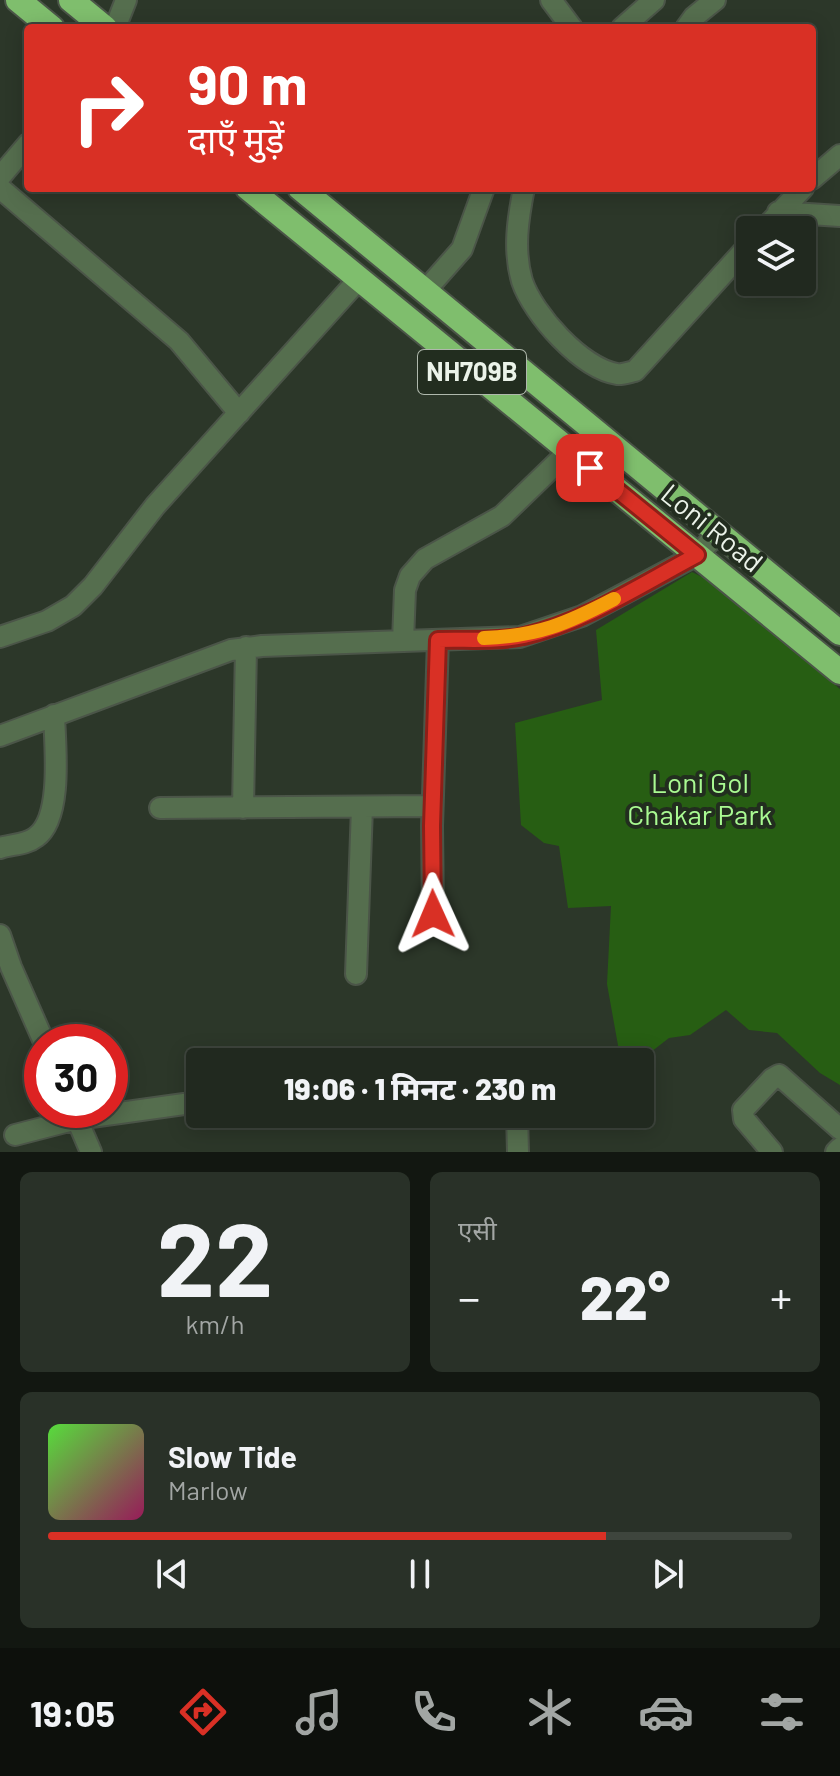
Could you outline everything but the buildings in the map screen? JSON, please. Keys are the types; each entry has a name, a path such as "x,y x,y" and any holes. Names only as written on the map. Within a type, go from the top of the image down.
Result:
{"highway":[{"path":"18,0 47,24"},
{"path":"71,0 100,24"},
{"name":"Loni Road","path":"253,192 840,672"},
{"name":"Loni Road","path":"305,192 840,633"}],"street":[{"path":"117,24 126,0"},
{"path":"551,0 569,24"},
{"path":"627,24 654,0"},
{"path":"687,24 715,0"},
{"path":"0,177 24,149"},
{"path":"816,176 840,155"},
{"path":"0,188 179,341 239,413"},
{"path":"425,291 462,249 483,192"},
{"path":"523,192 518,217 517,248 522,281 533,303 539,314 589,363 619,375 635,371 736,259"},
{"path":"775,216 798,192"},
{"path":"778,212 840,216"},
{"path":"0,637 47,621 73,606 93,586 155,506 359,279"},
{"path":"403,641 405,590 410,576 425,559 502,516 569,451"},
{"path":"0,736 246,647 520,637 582,616 697,555 718,533"},
{"path":"433,914 432,806 438,640"},
{"path":"243,808 246,647"},
{"path":"0,848 30,841 45,828 56,777 54,715"},
{"path":"160,808 432,806"},
{"path":"356,974 362,807"},
{"path":"0,935 36,1024"},
{"path":"772,1152 744,1119 743,1110 779,1075 840,1129"},
{"path":"128,1109 184,1104"},
{"path":"15,1135 35,1128"},
{"path":"81,1128 91,1152"},
{"path":"517,1128 518,1152"}],"green space":[{"name":"Loni Gol Chakar Park","path":"692,572 714,583 840,689 840,1085 820,1073 777,1033 749,1030 726,1010 690,1035 669,1038 654,1050 618,1048 607,984 611,906 568,908 559,846 544,843 521,825 515,723 602,700 596,630"}],"slow traffic":[{"path":"484,638 520,637 548,629 614,599"}],"route":[{"path":"433,914 432,826 438,640 520,637 548,629 582,616 697,555 590,468"}]}
